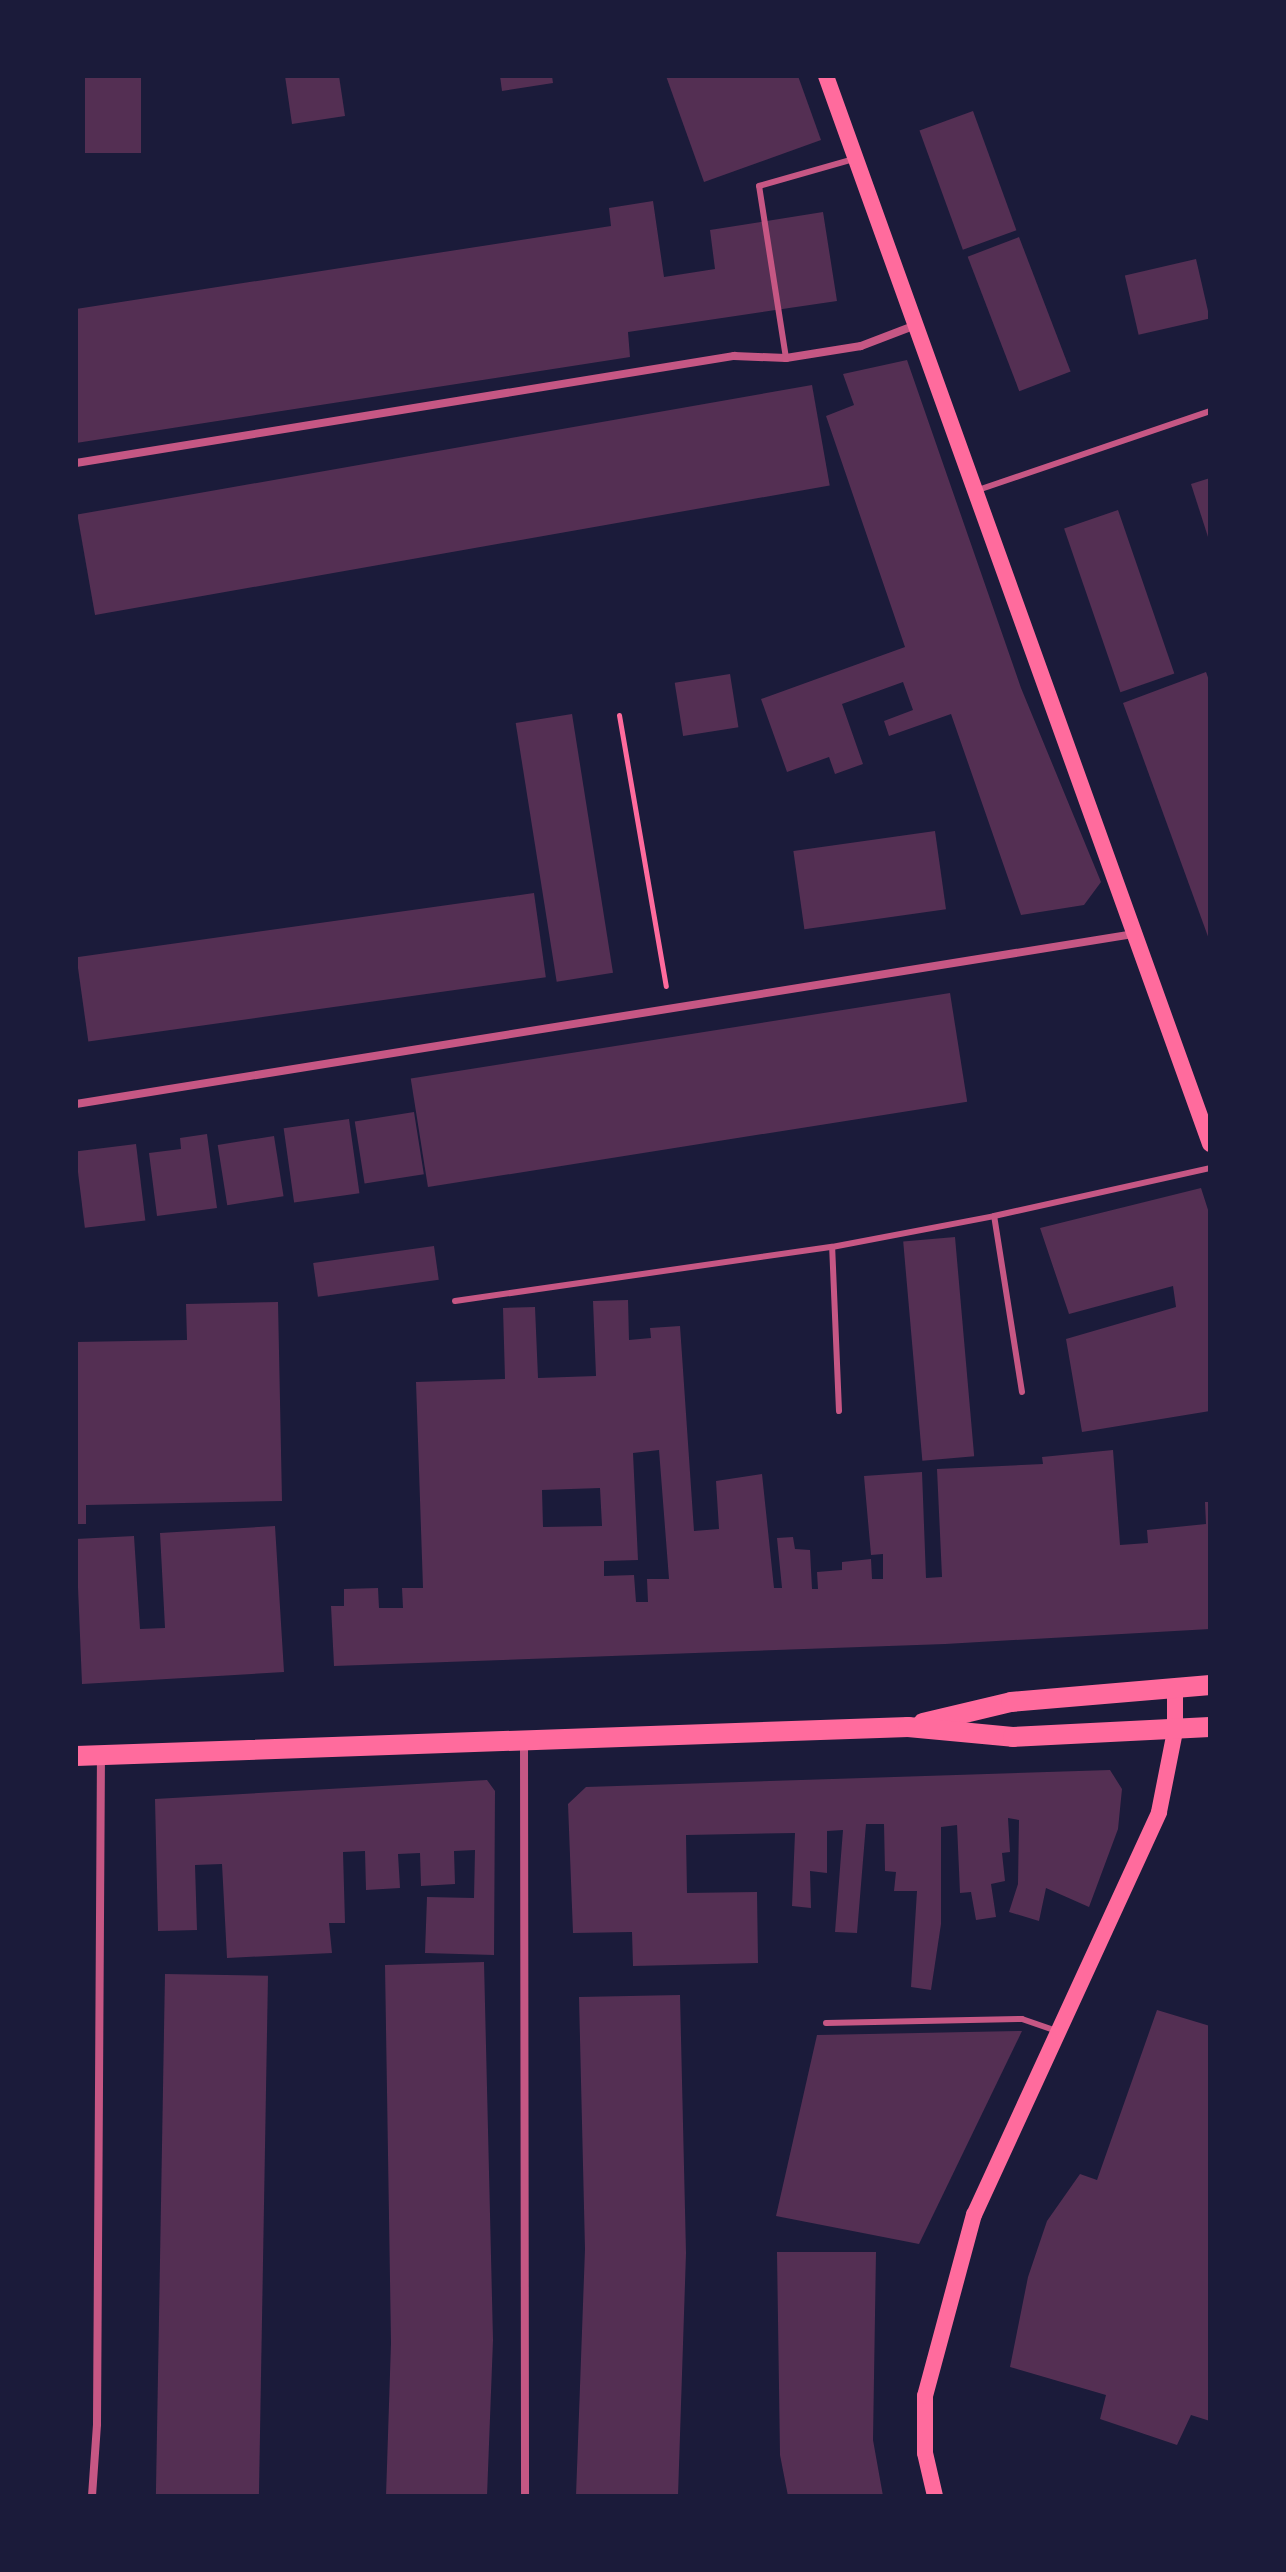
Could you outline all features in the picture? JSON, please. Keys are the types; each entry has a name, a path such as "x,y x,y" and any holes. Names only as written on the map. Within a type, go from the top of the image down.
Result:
{"main road":[{"path":"826,76 913,326 978,490 1210,1144"},
{"path":"908,1727 1011,1702 1210,1685"},
{"path":"935,2496 925,2453 925,2410 935,2347 974,2215 1159,1812 1175,1731 1175,1690"},
{"path":"76,1756 524,1743 908,1727 1013,1737 1210,1727"}],"street":[{"path":"76,463 734,356 786,358 861,346 913,326"},
{"path":"76,1104 1135,934"},
{"path":"524,1743 525,2496"},
{"path":"92,2496 97,2409 101,1757"}],"lane":[{"path":"786,358 759,186 854,159"},
{"path":"978,490 1210,411"},
{"path":"455,1301 832,1247 994,1216 1210,1168"},
{"path":"994,1216 1022,1392"},
{"path":"832,1247 839,1411"},
{"path":"826,2023 1022,2019 1059,2032"}],"path":[{"path":"619,715 670,1009"}],"building":[{"path":"85,76 141,76 141,153 85,153"},
{"path":"285,76 339,76 345,116 292,124"},
{"path":"500,76 552,76 553,83 502,91"},
{"path":"666,76 798,76 821,140 704,182"},
{"path":"973,111 1016,230 963,250 919,130"},
{"path":"653,201 664,277 715,269 710,230 823,212 837,301 628,332 630,357 76,443 76,309 611,226 609,208"},
{"path":"1019,237 1071,371 1019,391 968,257"},
{"path":"1196,259 1210,318 1139,335 1125,275"},
{"path":"907,360 1021,688 1101,882 1084,905 1021,915 951,714 889,736 884,721 913,710 903,682 842,704 863,764 835,774 829,757 787,772 761,699 905,647 826,416 854,405 843,374"},
{"path":"812,385 830,485 95,615 77,515"},
{"path":"1210,478 1210,540 1209,540 1191,484"},
{"path":"1118,510 1174,674 1120,692 1064,529"},
{"path":"1206,672 1210,683 1210,942 1123,703"},
{"path":"730,674 738,727 683,736 675,683"},
{"path":"572,714 613,973 557,982 516,723"},
{"path":"935,831 946,909 804,929 793,851"},
{"path":"534,893 546,977 88,1041 76,957"},
{"path":"950,993 967,1102 428,1187 411,1078"},
{"path":"414,1112 424,1174 365,1184 355,1121"},
{"path":"349,1119 359,1193 294,1202 284,1128"},
{"path":"207,1134 217,1208 157,1216 149,1153 181,1149 180,1138"},
{"path":"274,1136 284,1196 227,1205 218,1145"},
{"path":"136,1144 145,1220 85,1228 76,1151"},
{"path":"1201,1188 1210,1216 1210,1411 1082,1432 1066,1339 1176,1307 1173,1286 1069,1314 1040,1228"},
{"path":"955,1237 974,1456 922,1461 903,1242"},
{"path":"434,1246 439,1280 318,1297 313,1263"},
{"path":"628,1300 629,1340 651,1338 650,1328 680,1326 694,1531 719,1529 716,1481 762,1474 774,1588 782,1588 777,1538 793,1537 795,1549 810,1550 812,1589 818,1589 817,1572 842,1570 842,1562 871,1559 872,1579 883,1579 883,1554 871,1555 864,1476 922,1472 926,1578 942,1577 937,1469 1043,1464 1042,1457 1113,1450 1120,1545 1148,1543 1147,1530 1206,1524 1205,1502 1210,1502 1210,1629 945,1644 334,1666 331,1606 344,1606 344,1589 378,1588 379,1608 403,1608 402,1588 423,1588 416,1382 505,1379 503,1308 535,1307 538,1378 596,1376 593,1301","holes":["659,1450 669,1579 647,1579 648,1602 636,1602 634,1575 604,1576 604,1561 638,1560 633,1453","600,1488 602,1526 543,1527 542,1490"]},
{"path":"278,1302 282,1501 86,1505 86,1524 76,1524 76,1342 187,1340 186,1304"},
{"path":"275,1526 284,1672 82,1684 76,1539 134,1536 140,1629 165,1628 160,1533"},
{"path":"1110,1770 1122,1789 1118,1829 1089,1907 1046,1888 1039,1921 1009,1912 1018,1884 1019,1820 1008,1818 1010,1852 1002,1853 1005,1881 991,1884 996,1917 976,1920 971,1892 960,1893 957,1825 941,1827 941,1924 931,1990 911,1987 917,1891 894,1891 896,1872 885,1871 884,1824 866,1824 857,1933 835,1932 843,1830 827,1831 827,1873 810,1871 811,1908 792,1906 795,1833 686,1835 687,1893 757,1892 758,1963 633,1966 632,1932 573,1933 568,1804 586,1787"},
{"path":"487,1780 495,1791 494,1955 425,1953 427,1897 474,1898 475,1850 454,1851 455,1884 421,1886 420,1853 398,1854 400,1888 366,1890 365,1851 343,1852 345,1923 329,1923 332,1953 227,1958 222,1864 195,1865 197,1930 158,1931 155,1799"},
{"path":"484,1962 493,2340 487,2496 386,2496 391,2343 385,1965"},
{"path":"165,1974 268,1976 259,2496 156,2496"},
{"path":"680,1995 686,2253 678,2496 576,2496 585,2249 579,1997"},
{"path":"1157,2010 1210,2026 1210,2421 1191,2415 1177,2445 1100,2419 1106,2395 1010,2367 1028,2277 1047,2221 1080,2174 1097,2180"},
{"path":"1022,2031 919,2244 776,2216 817,2035"},
{"path":"777,2252 876,2252 873,2440 883,2496 788,2496 780,2455"}]}
